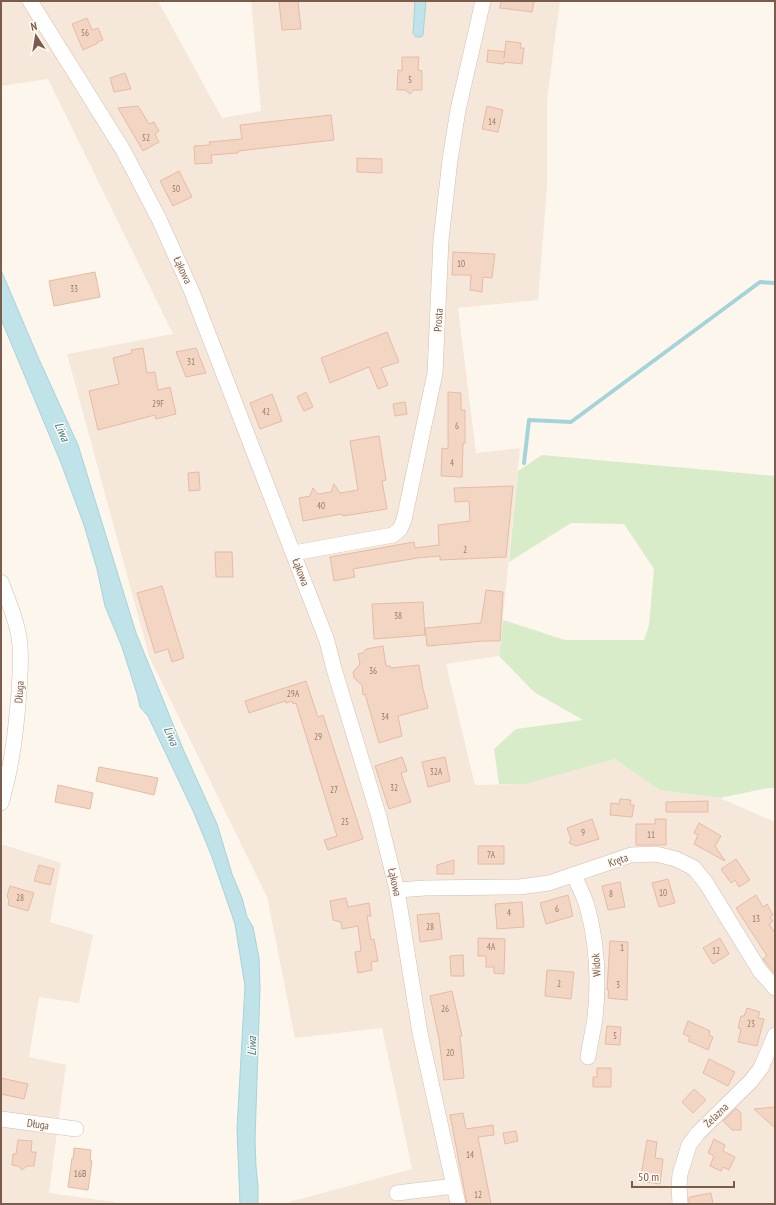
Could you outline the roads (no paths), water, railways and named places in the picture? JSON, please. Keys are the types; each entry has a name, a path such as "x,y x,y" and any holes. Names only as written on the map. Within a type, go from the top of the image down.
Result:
{"street":[{"name":"Łąkowa","path":"30,1 123,150 159,219 192,292 327,641 334,670 379,817 397,890 420,1033 458,1204"},
{"name":"Prosta","path":"294,553 393,535 400,529 404,520 435,373 441,240 450,160 458,110 483,1"},
{"name":"Długa","path":"1,582 16,621 20,638 19,687 15,739 7,782 1,803"},
{"name":"Kręta","path":"397,890 425,888 519,887 549,883 631,855 656,854 676,859 694,868 706,883 760,971 775,988"},
{"name":"Widok","path":"574,875 586,905 591,927 597,971 595,1020 588,1057"},
{"name":"Żelazna","path":"680,1204 678,1186 689,1145 698,1133 751,1081 761,1068 775,1035"},
{"name":"Długa","path":"1,1119 76,1129"},
{"path":"397,1193 454,1186"}],"water":[{"path":"415,1 426,1 423,35 421,37 416,37 413,33"},
{"name":"Liwa","path":"1,270 78,445 136,633 183,749 217,824 247,917 253,927 259,958 260,988 255,1140 258,1204 240,1204 237,1129 245,986 235,924 212,857 194,813 148,716 140,707 122,647 105,606 97,569 84,525 61,463 1,319"}],"waterway":[{"path":"524,463 529,420 571,422 760,282 775,283"}]}
